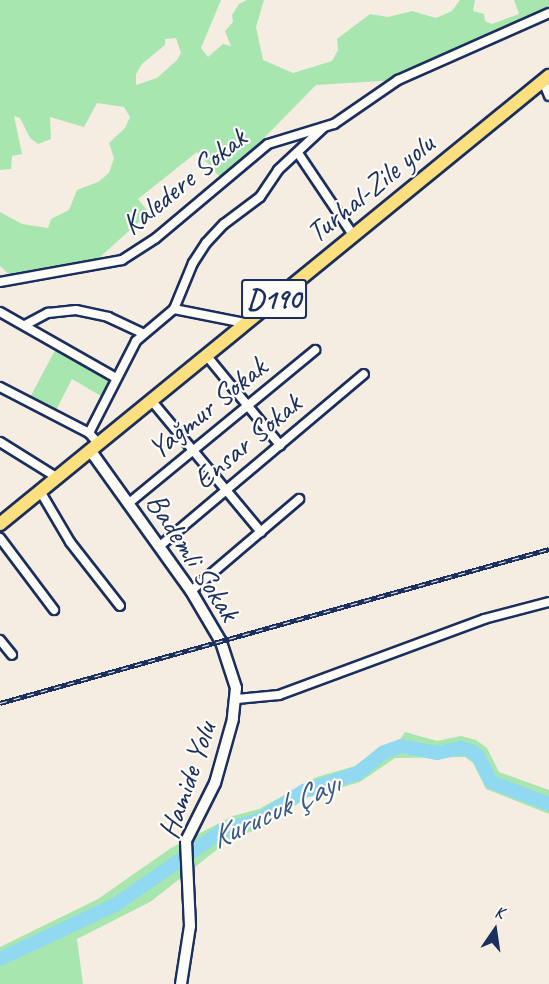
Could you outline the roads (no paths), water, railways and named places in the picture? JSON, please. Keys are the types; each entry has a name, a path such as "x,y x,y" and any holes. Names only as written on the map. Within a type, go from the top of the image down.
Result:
{"main road":[{"name":"Turhal-Zile yolu","path":"0,524 546,78"}],"street":[{"name":"Kaledere Sokak","path":"0,282 122,260 156,238 255,153 279,139 323,128 357,111 398,80 549,13"},
{"path":"546,78 549,96"},
{"path":"89,433 116,378 142,333 174,309 193,263 206,243 224,224 260,197 273,176 323,128"},
{"path":"298,153 352,235"},
{"path":"174,309 245,323"},
{"path":"25,325 48,313 76,310 108,317 142,333"},
{"path":"0,312 116,378"},
{"name":"Yağmur Sokak","path":"129,503 315,350"},
{"path":"206,355 280,445"},
{"name":"Ensar Sokak","path":"161,545 364,374"},
{"path":"0,387 89,433 94,446"},
{"path":"151,400 261,532"},
{"path":"0,442 56,477"},
{"name":"Bademli Sokak","path":"94,446 129,503 161,545 191,591 223,646 237,699"},
{"path":"40,491 70,542 120,606"},
{"path":"191,591 299,499"},
{"path":"0,538 54,610"},
{"path":"237,699 279,695 484,619 549,602"},
{"path":"0,640 12,655"},
{"name":"Hamide Yolu","path":"181,984 190,926 185,849 188,834 215,783 237,699"}],"waterway":[{"name":"Kurucuk Çayı","path":"0,959 115,905 222,831 259,820 304,791 358,773 384,752 401,746 437,753 460,748 471,751 478,756 491,782 549,804"}],"railway":[{"path":"0,703 549,549"}]}
